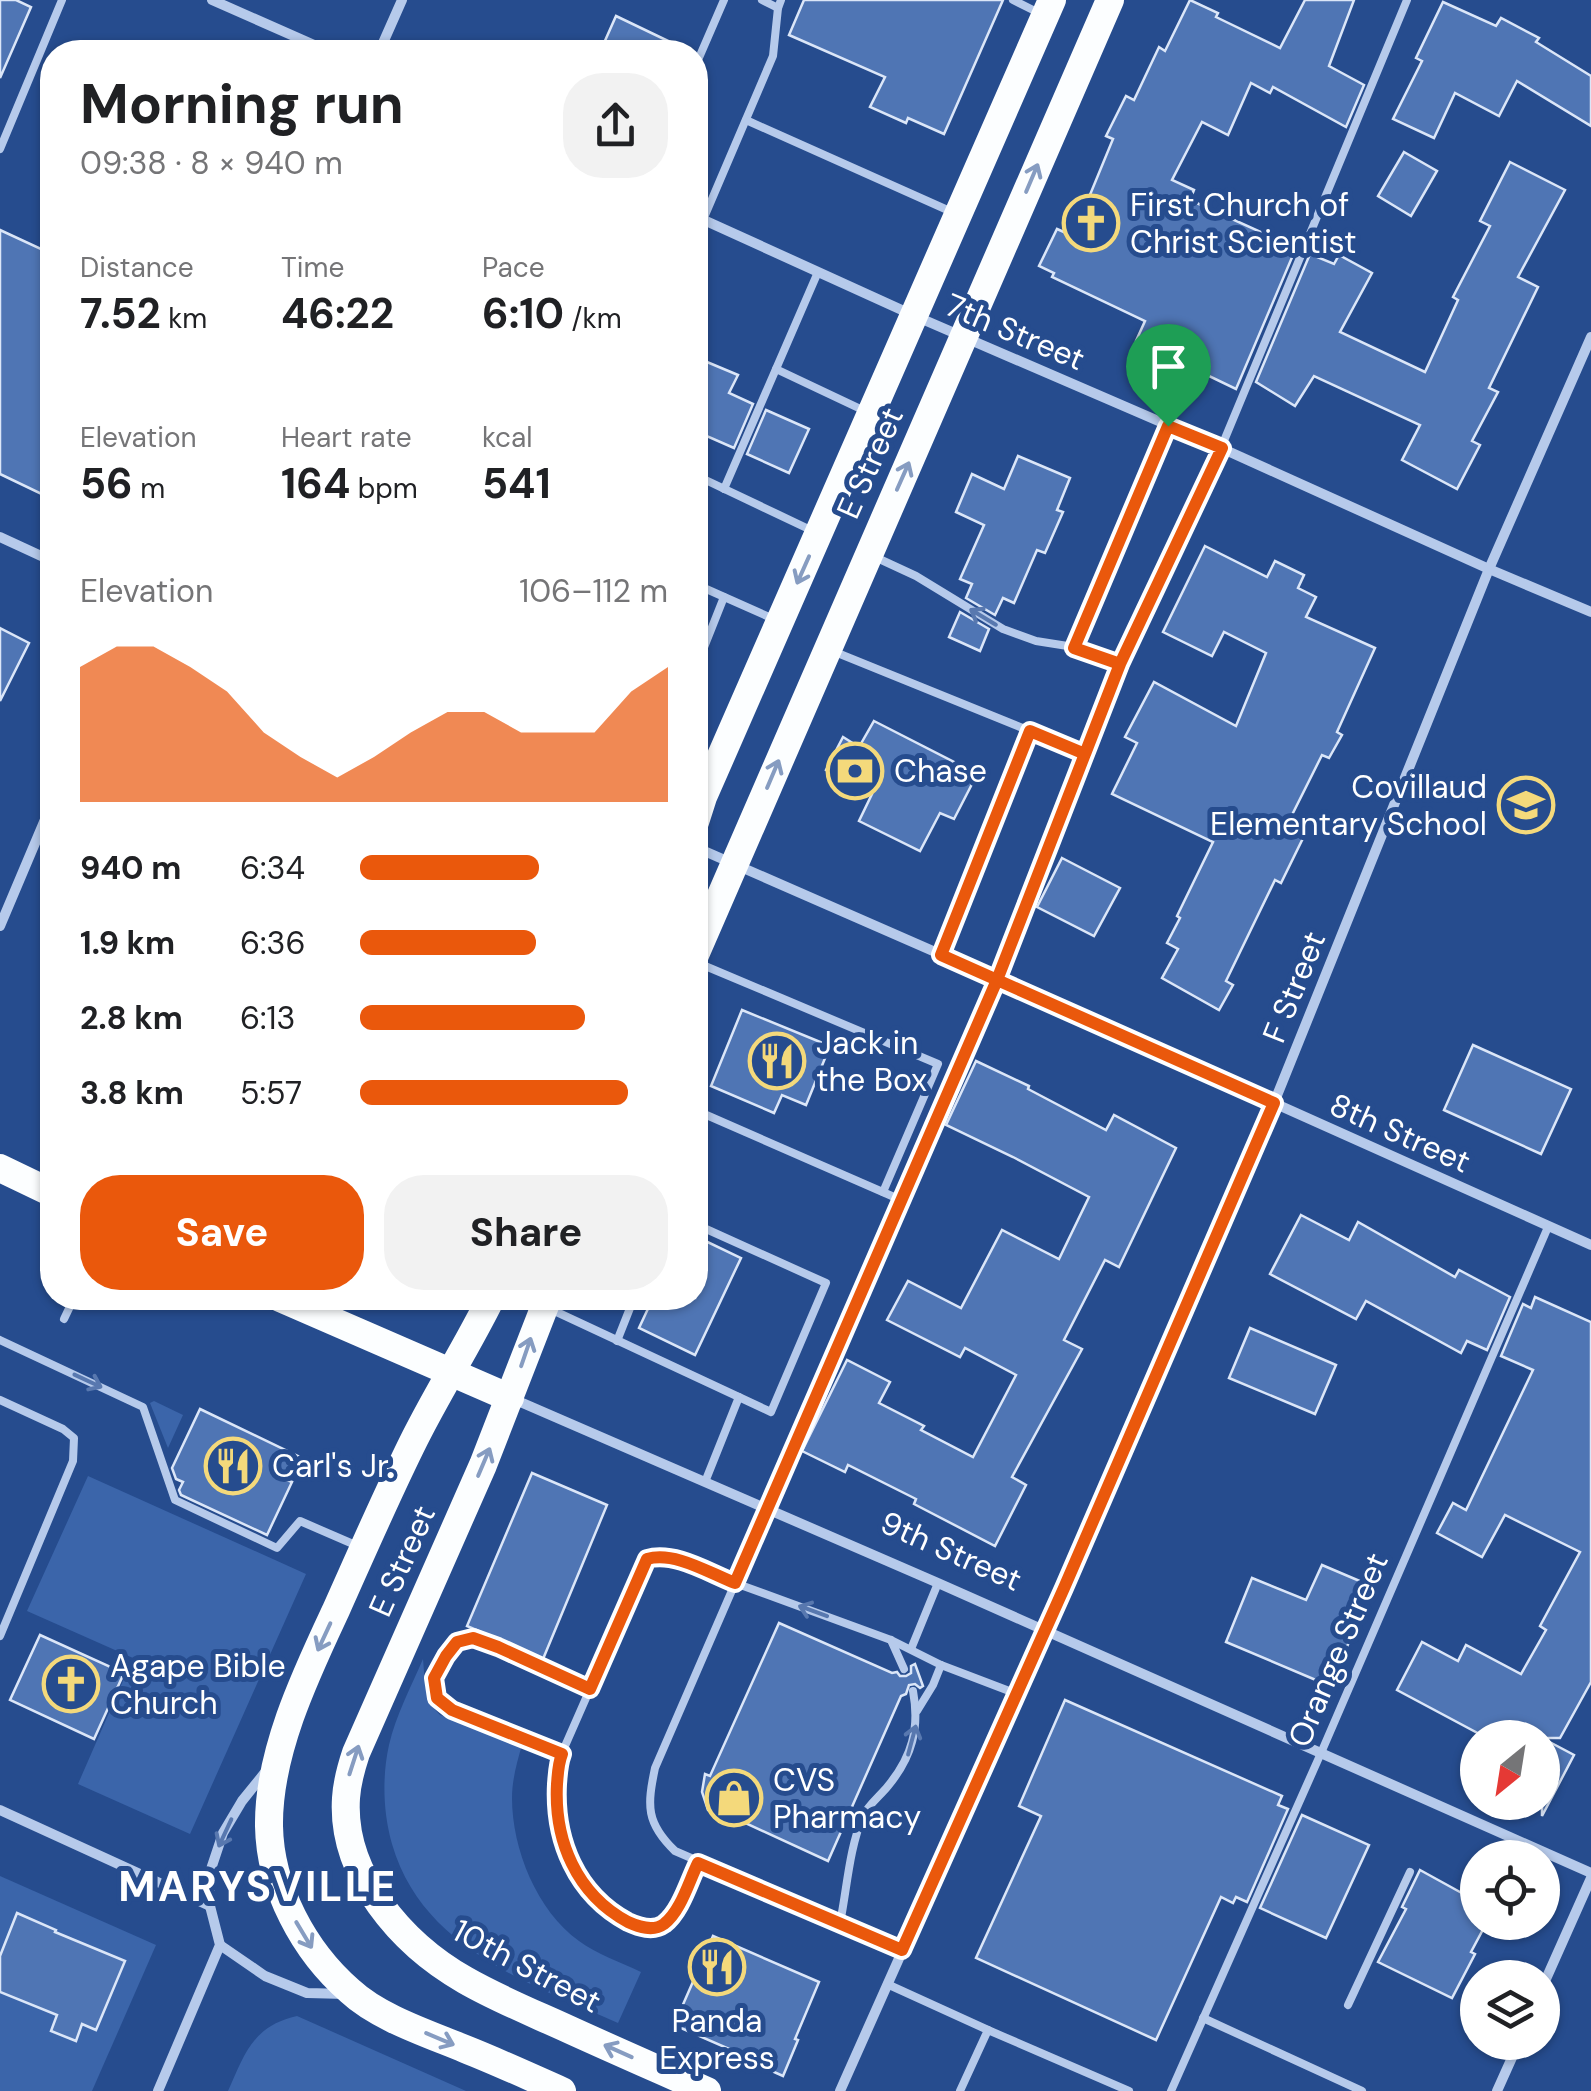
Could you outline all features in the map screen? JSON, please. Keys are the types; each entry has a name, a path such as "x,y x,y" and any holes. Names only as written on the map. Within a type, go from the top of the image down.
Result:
{"highway":[{"name":"E Street","path":"708,927 1110,0"},
{"name":"E Street","path":"708,786 1049,8"},
{"path":"0,1168 40,1186"},
{"name":"9th Street","path":"307,1310 510,1398"},
{"name":"E Street","path":"353,1994 327,1969 302,1934 286,1901 274,1864 269,1826 272,1793 280,1754 302,1688 416,1437 485,1310"},
{"name":"E Street","path":"355,1856 346,1800 356,1753 484,1465 543,1310"},
{"name":"10th Street","path":"355,1856 388,1915 410,1939 462,1978 707,2091"},
{"path":"353,1994 428,2034 562,2091"}],"street":[{"path":"212,0 303,40"},
{"path":"384,40 402,0"},
{"name":"7th Street","path":"708,222 1591,612"},
{"name":"F Street","path":"840,2091 1274,1103 1489,569 1591,337"},
{"path":"0,537 40,555"},
{"path":"0,926 40,831"},
{"name":"8th Street","path":"708,853 1591,1245"},
{"name":"9th Street","path":"510,1398 1045,1630 1591,1875"},
{"name":"E Street","path":"220,1945 210,1906 210,1872 223,1833 242,1801 280,1754"},
{"path":"0,1810 210,1906"},
{"path":"1554,1960 1591,1875"},
{"path":"158,2091 220,1945 266,1976 307,1993 353,1994"},
{"path":"1497,2091 1510,2060"}],"lane":[{"path":"45,40 62,0"},
{"path":"706,40 724,0"},
{"path":"708,199 774,56 780,4 762,0"},
{"path":"1014,0 1049,8"},
{"path":"902,1950 675,1851 658,1835 650,1813 655,1768 997,980 1120,664 1222,448 1408,0"},
{"path":"0,149 40,53"},
{"path":"746,120 959,215"},
{"path":"724,489 818,272"},
{"path":"776,369 872,414"},
{"path":"1074,648 1168,426"},
{"path":"708,482 819,534"},
{"path":"869,554 916,576 1003,629 1120,664"},
{"path":"708,590 780,622"},
{"path":"708,638 724,598"},
{"path":"828,649 1085,754"},
{"path":"941,955 1030,731"},
{"path":"708,964 938,1064 883,1192"},
{"path":"708,1116 901,1200"},
{"name":"Orange Street","path":"1171,2091 1548,1227"},
{"path":"561,1310 771,1412 826,1283 708,1230"},
{"path":"64,1319 68,1310"},
{"path":"617,1340 629,1310"},
{"path":"0,1340 143,1407 175,1500 276,1548 300,1521 364,1548"},
{"path":"705,1482 739,1398"},
{"path":"0,1400 63,1428 74,1438 75,1449 74,1461 0,1636"},
{"path":"698,1863 674,1912 662,1926 646,1929 601,1905 575,1870 562,1844 556,1807 558,1762 647,1559 674,1558 891,1640 1017,1694"},
{"path":"910,1649 938,1583"},
{"path":"562,1754 452,1710 437,1698 434,1678 457,1642 473,1638 590,1689"},
{"path":"891,1640 904,1668"},
{"path":"917,1711 942,1665"},
{"path":"840,1924 864,1812 906,1761 917,1719 913,1691"},
{"path":"1348,2005 1410,1872"},
{"path":"887,1984 1129,2091"},
{"path":"1204,2018 1362,2091"},
{"path":"960,2091 988,2030"}],"shaded area":[{"path":"154,1401 183,1415 168,1448 150,1403"},
{"path":"88,1476 306,1574 190,1834 78,1784 133,1658 27,1611"},
{"path":"423,1659 428,1696 440,1715 522,1745 513,1785 513,1818 522,1858 539,1896 579,1941 641,1972 618,2023 482,1958 427,1910 407,1880 389,1832 385,1769 396,1723"},
{"path":"0,1876 156,1945 92,2091 0,2091"},
{"path":"297,2016 466,2091 228,2091 260,2034"}],"building":[{"path":"0,0 16,0 31,7 0,78"},
{"path":"804,0 1003,0 944,134 870,107 885,77 789,35"},
{"path":"1190,0 1280,48 1305,0 1354,0 1329,66 1364,85 1346,127 1273,87 1270,93 1251,83 1228,135 1202,122 1172,180 1194,190 1190,200 1296,248 1236,389 1136,341 1145,321 1052,277 1054,273 1039,266 1057,229 1073,236 1113,139 1106,136 1126,96 1134,100 1159,47 1165,51"},
{"path":"1443,2 1496,26 1501,18 1539,38 1536,42 1591,76 1591,126 1517,81 1499,116 1455,93 1434,138 1393,119 1422,61 1416,58"},
{"path":"616,16 666,40 605,40"},
{"path":"1404,152 1437,171 1411,216 1378,196"},
{"path":"1510,162 1565,190 1518,277 1538,287 1489,388 1498,392 1472,441 1480,445 1457,489 1402,460 1420,425 1314,376 1295,406 1256,382 1310,254 1334,264 1339,255 1372,273 1340,332 1425,372 1458,300 1453,297 1490,226 1480,221"},
{"path":"0,230 40,248 40,493 0,474"},
{"path":"708,362 738,375 729,393 753,404 734,448 708,437"},
{"path":"766,410 809,429 789,473 747,454"},
{"path":"1018,456 1070,478 1057,510 1063,512 1045,553 1037,550 1014,603 1003,598 995,615 966,598 972,584 960,579 984,525 956,512 972,474 1004,489"},
{"path":"1205,546 1267,577 1275,561 1304,575 1298,588 1316,597 1306,617 1375,648 1337,732 1342,735 1329,758 1322,755 1288,823 1306,832 1281,883 1275,880 1226,981 1233,985 1219,1010 1162,978 1178,949 1167,943 1180,918 1177,916 1213,842 1112,794 1137,743 1125,737 1154,682 1236,726 1266,653 1224,632 1212,656 1163,632"},
{"path":"960,612 989,629 980,651 949,637"},
{"path":"0,628 29,643 0,701"},
{"path":"874,721 960,765 955,775 972,784 954,819 940,813 920,851 859,821 872,794 826,770 843,737 859,747"},
{"path":"1062,858 1120,888 1094,936 1037,907"},
{"path":"742,1010 830,1046 806,1105 782,1095 774,1113 711,1086"},
{"path":"1473,1045 1571,1089 1541,1154 1444,1110"},
{"path":"976,1061 1106,1130 1114,1115 1176,1148 1119,1267 1105,1260 1064,1340 1082,1349 1012,1477 1026,1485 995,1546 914,1504 916,1499 848,1465 845,1472 802,1451 847,1360 890,1382 879,1403 973,1457 1016,1375 965,1348 960,1357 887,1320 908,1281 961,1308 1002,1230 1059,1259 1089,1197 946,1125"},
{"path":"1301,1215 1349,1240 1358,1222 1455,1277 1459,1270 1510,1297 1487,1350 1467,1341 1461,1353 1366,1301 1356,1319 1270,1274"},
{"path":"708,1242 741,1258 695,1355 639,1328 647,1310 708,1310"},
{"path":"1535,1297 1591,1322 1591,1682 1560,1738 1560,1720 1460,1720 1460,1724 1397,1690 1422,1642 1458,1661 1466,1645 1521,1674 1546,1630 1540,1626 1580,1552 1505,1515 1482,1557 1437,1533 1453,1503 1466,1510 1533,1370 1501,1356 1523,1304 1531,1308"},
{"path":"1250,1328 1336,1365 1315,1414 1229,1378"},
{"name":"Carl's Jr.","path":"200,1409 298,1456 287,1480 292,1482 267,1535 181,1495 183,1482 176,1479 172,1468"},
{"path":"532,1473 607,1505 543,1659 467,1626"},
{"path":"1322,1565 1362,1582 1354,1600 1365,1605 1330,1686 1226,1642 1252,1578 1306,1600"},
{"path":"779,1623 900,1676 911,1673 915,1664 923,1686 909,1685 901,1696 828,1861 726,1814 723,1822 708,1810 702,1792 705,1774 710,1776"},
{"path":"40,1635 124,1673 94,1739 10,1700"},
{"path":"1065,1700 1282,1796 1278,1805 1288,1809 1247,1902 1236,1897 1233,1903 1221,1897 1156,2040 976,1958 1041,1816 1019,1806"},
{"path":"1560,1748 1574,1755 1560,1782"},
{"path":"1302,1815 1369,1845 1326,1938 1260,1908"},
{"path":"1420,1870 1460,1892 1460,1940 1477,1940 1472,1960 1460,1960 1460,1983 1452,1998 1378,1962 1406,1909 1402,1907"},
{"path":"17,1913 125,1961 96,2030 82,2024 76,2041 51,2031 57,2015 0,1992 0,1956"},
{"path":"713,1936 819,1982 783,2076 674,2025"}],"place":[{"name":"First Church of Christ Scientist","path":"1091,223"},
{"name":"Chase","path":"855,771"},
{"name":"Covillaud Elementary School","path":"1526,805"},
{"name":"Jack in the Box","path":"777,1061"},
{"name":"Carl's Jr.","path":"233,1466"},
{"name":"Agape Bible Church","path":"71,1684"},
{"name":"CVS Pharmacy","path":"734,1798"},
{"name":"Panda Express","path":"717,1967"}],"district":[{"name":"MARYSVILLE","path":"258,1886"}],"route":[{"path":"1168,426 1074,648 1120,664 997,980 735,1583 674,1558 647,1559 590,1689 473,1638 457,1642 434,1678 437,1698 452,1710 562,1754 558,1762 556,1807 562,1844 575,1870 601,1905 646,1929 662,1926 674,1912 698,1863 902,1950 1274,1103 1226,1081 997,980 941,955 1030,731 1085,754 1120,664 1222,448 1168,426"}]}
